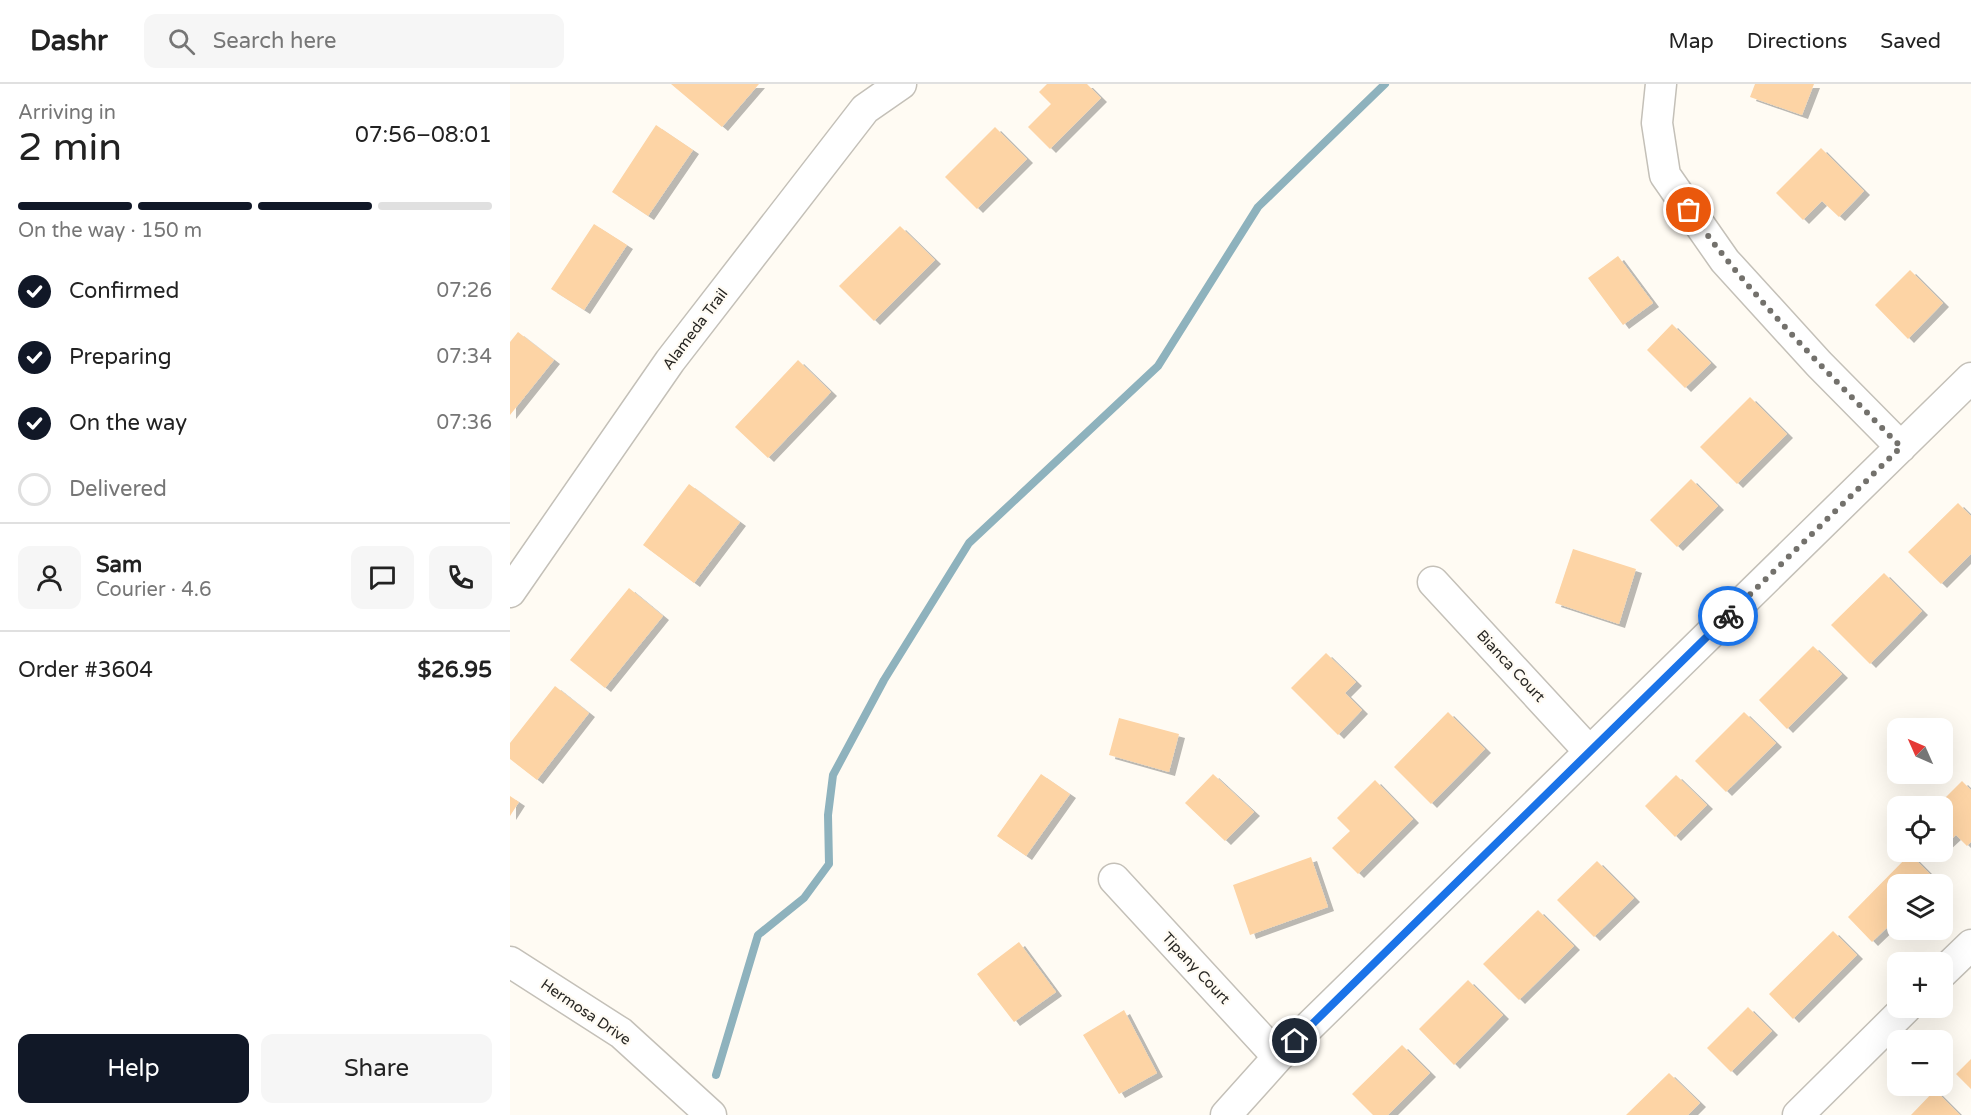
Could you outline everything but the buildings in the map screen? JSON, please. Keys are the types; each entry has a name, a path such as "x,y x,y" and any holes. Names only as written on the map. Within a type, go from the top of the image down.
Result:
{"street":[{"name":"Alameda Trail","path":"510,592 670,361 865,109 901,84"},
{"path":"1660,84 1657,123 1665,175 1725,261 1819,364 1901,447"},
{"path":"1226,1115 1278,1057 1971,378"},
{"name":"Bianca Court","path":"1433,582 1589,751"},
{"name":"Tipany Court","path":"1114,879 1278,1057"},
{"path":"1953,962 1971,945"},
{"name":"Hermosa Drive","path":"510,962 621,1033 711,1115"},
{"path":"1798,1115 1896,1018"}],"waterway":[{"path":"716,1075 758,935 804,898 829,864 828,815 833,775 884,680 969,543 1158,366 1258,207 1385,84"}],"way so far":[{"path":"1689,210 1725,261 1819,364 1901,447 1728,616"}],"route":[{"path":"1295,1041 1728,616"}]}
